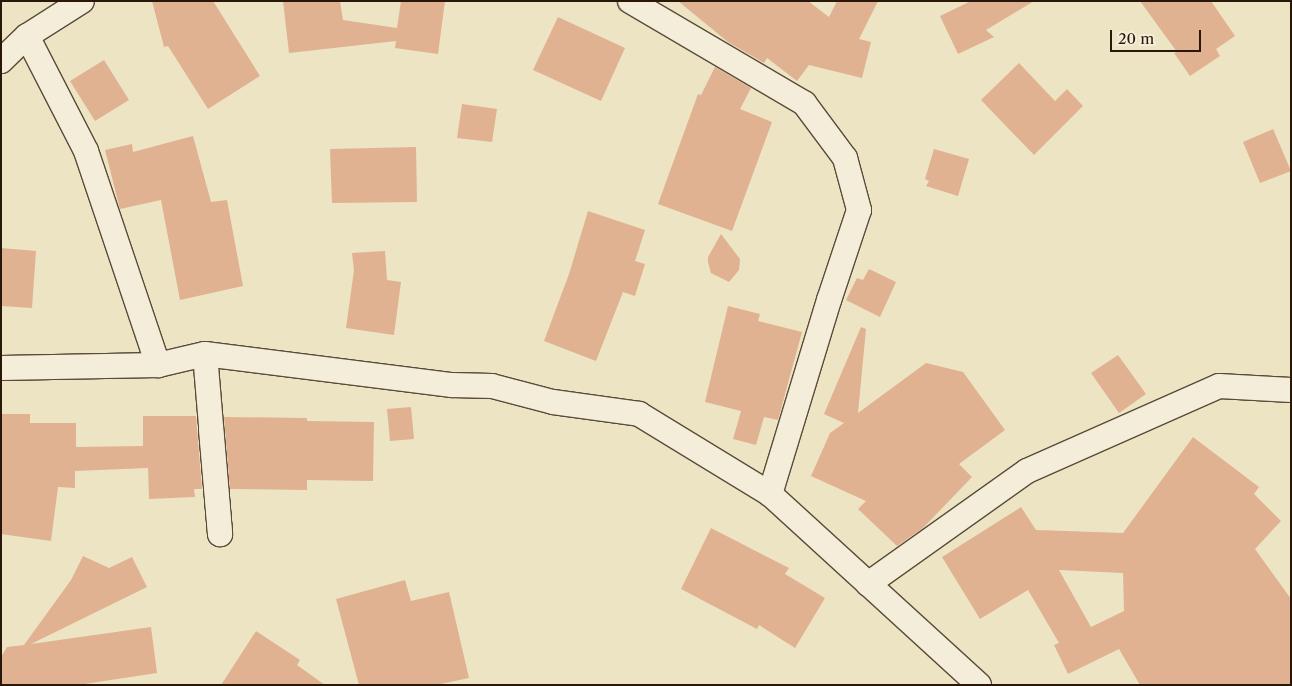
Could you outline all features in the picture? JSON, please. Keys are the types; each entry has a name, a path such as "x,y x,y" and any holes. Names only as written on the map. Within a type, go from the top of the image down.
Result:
{"street":[{"path":"1,61 27,36 82,1"},
{"path":"630,1 804,103 846,158 859,210 829,300 770,494"},
{"path":"27,36 86,151 158,365"},
{"path":"205,354 219,529 211,429"},
{"path":"1,368 158,365 205,354 452,385 492,386 553,402 639,414 770,494 979,685"},
{"path":"868,584 1036,467 1219,386 1291,390"}],"building":[{"path":"152,1 213,1 260,76 208,109 168,46 164,47"},
{"path":"283,1 340,1 343,20 397,28 401,1 445,1 438,54 395,48 396,41 289,53"},
{"path":"678,1 808,1 829,17 837,1 878,1 859,39 871,42 862,78 809,65 797,81 767,58 764,63 728,42"},
{"path":"971,1 1034,1 986,30 994,37 958,54 940,16"},
{"path":"1140,1 1211,1 1235,36 1216,49 1220,56 1190,76 1174,53 1177,52"},
{"path":"558,17 625,48 601,101 533,70"},
{"path":"104,60 129,100 95,121 70,81"},
{"path":"1019,63 1055,101 1067,89 1083,106 1034,155 981,100"},
{"path":"715,67 751,88 740,109 772,122 732,231 658,204 698,94 701,95"},
{"path":"462,104 497,109 492,142 457,138"},
{"path":"1273,129 1291,171 1260,183 1243,142"},
{"path":"193,136 211,202 227,200 243,286 180,300 161,200 120,209 105,150 132,144 133,152"},
{"path":"416,147 417,202 332,203 330,149"},
{"path":"934,149 969,159 958,196 926,186 929,181 925,179"},
{"path":"588,211 645,230 635,261 645,264 635,296 623,292 596,361 544,341 569,274"},
{"path":"721,234 740,259 739,270 729,282 711,273 708,262 708,257"},
{"path":"1,248 36,251 32,308 1,306"},
{"path":"385,251 387,280 401,282 394,335 346,328 354,270 352,253"},
{"path":"869,269 896,282 880,317 846,300 857,278 863,280"},
{"path":"728,306 760,314 758,321 802,332 778,420 764,417 756,445 733,439 741,411 705,402"},
{"path":"861,327 866,329 858,413 926,363 963,372 1005,430 959,464 972,477 923,528 897,546 858,509 866,501 811,476 830,433 844,423 824,414"},
{"path":"1118,355 1146,394 1119,413 1091,373"},
{"path":"411,407 414,439 390,441 387,409"},
{"path":"1,414 30,414 30,423 76,423 76,447 143,446 143,416 196,416 202,489 194,489 195,497 149,499 148,468 75,471 75,488 58,487 51,541 1,534"},
{"path":"224,417 307,418 307,421 374,422 373,481 307,480 307,490 230,489"},
{"path":"1193,437 1259,487 1254,494 1281,521 1255,549 1291,599 1291,685 1140,685 1119,649 1068,674 1054,645 1059,643 1028,590 980,619 942,557 1021,507 1036,530 1123,533","holes":["1059,570 1123,573 1124,611 1091,627"]},
{"path":"711,528 789,568 785,574 825,598 795,648 759,625 757,629 681,589"},
{"path":"83,556 109,568 132,557 147,587 31,644 151,627 157,673 78,685 1,685 1,657 7,647 24,645 71,580"},
{"path":"405,580 411,601 449,592 469,678 436,685 359,685 336,599"},
{"path":"256,631 300,660 297,665 325,685 221,685"}]}
